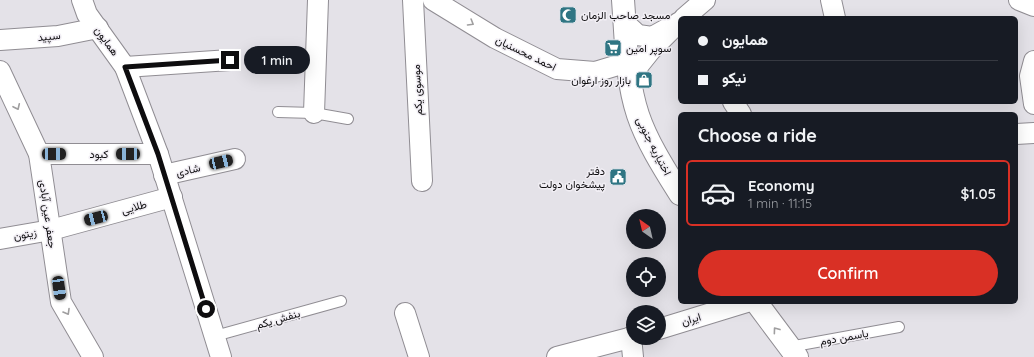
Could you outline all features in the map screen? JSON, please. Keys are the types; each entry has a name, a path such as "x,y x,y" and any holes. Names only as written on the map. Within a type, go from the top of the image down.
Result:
{"main road":[{"name":"اختیاریه جنوبی","path":"623,0 628,62 631,85 638,116 658,158 678,191"},
{"path":"757,304 793,352"}],"street":[{"name":"همایون","path":"82,0 87,14 125,67 158,154 221,357"},
{"path":"314,113 318,0"},
{"name":"موسوی یکم","path":"413,0 422,181"},
{"path":"687,16 705,0"},
{"path":"831,0 835,16"},
{"path":"1019,0 1034,6"},
{"name":"احمد محسنیان","path":"436,1 495,38 557,69 595,72 628,62"},
{"path":"625,24 638,35 652,37 678,23"},
{"path":"631,85 639,65 651,50 678,24"},
{"name":"سپید","path":"0,40 58,36 98,28"},
{"path":"125,67 230,60"},
{"path":"1034,60 1030,76 1034,104"},
{"name":"جعفر عین آبادی","path":"0,72 40,154 61,302 93,357"},
{"path":"1018,134 1034,133"},
{"name":"کبود","path":"40,154 158,154"},
{"name":"شادی","path":"164,175 235,159"},
{"name":"طلایی","path":"51,230 172,197"},
{"name":"زیتون","path":"0,239 51,230"},
{"name":"ایران","path":"666,327 740,304"},
{"path":"405,313 419,357"},
{"path":"557,357 626,339"},
{"path":"633,345 634,357"}],"lane":[{"path":"278,112 314,113 348,119"},
{"name":"بنفش یکم","path":"214,336 341,301"},
{"name":"یاسمن دوم","path":"793,352 899,327"}],"place":[{"name":"مسجد صاحب الزمان","path":"568,15"},
{"name":"سوپر امین","path":"613,48"},
{"name":"بازار روز ارغوان","path":"644,80"},
{"name":"دفتر پیشخوان دولت","path":"618,177"}],"route":[{"path":"206,309 158,154 125,67 230,60"}]}
